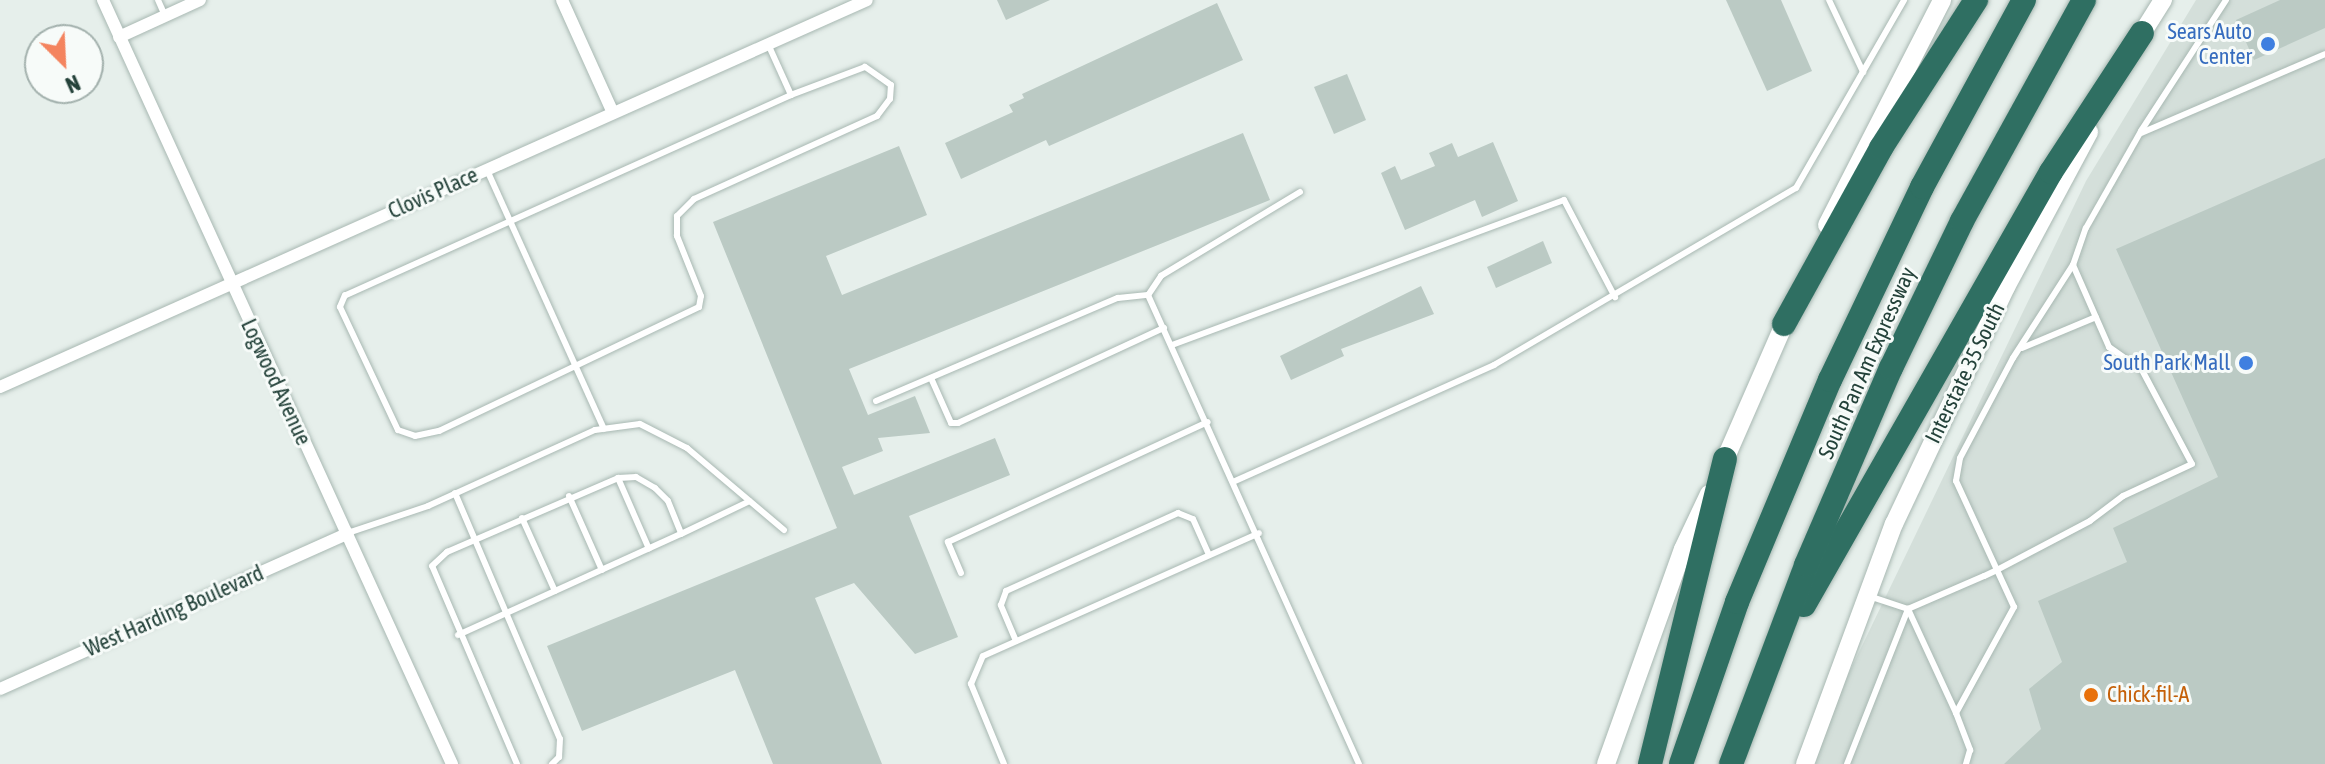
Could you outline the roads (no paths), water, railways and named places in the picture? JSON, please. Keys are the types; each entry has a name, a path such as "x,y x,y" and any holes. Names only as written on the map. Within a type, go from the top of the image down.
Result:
{"highway":[{"path":"1784,324 1881,148 1976,0"},
{"name":"South Pan Am Expressway","path":"1681,764 1737,602 1836,367 1922,187 2024,0"},
{"name":"South Pan Am Expressway","path":"1731,764 1759,687 1922,301 2084,0"},
{"path":"1759,687 2051,172 2142,33"},
{"path":"1650,764 1725,459"}],"main road":[{"path":"1606,764 1683,549 1845,184 1942,0"},
{"name":"Interstate 35 South","path":"1805,764 1894,524 1975,352 2142,33 2163,0"}],"street":[{"path":"119,37 200,0"},
{"path":"562,0 613,113"},
{"name":"Clovis Place","path":"0,387 867,0"},
{"name":"Logwood Avenue","path":"109,2 119,37 230,285 348,533 452,764"},
{"name":"West Harding Boulevard","path":"0,689 348,533"}],"lane":[{"path":"158,0 165,16"},
{"path":"1829,0 1863,72"},
{"path":"1235,481 1494,365 1615,297 1796,188 1904,0"},
{"path":"1956,713 2014,607 1956,481 1960,458 2019,349 2073,265 2086,228 2139,134 2226,0"},
{"path":"768,44 791,95"},
{"path":"2139,134 2325,54"},
{"path":"865,67 891,85 890,99 877,116 694,199 677,216 677,236 701,296 699,307 576,370 439,431 415,436 398,430 340,307 345,295 511,223 791,95 865,67"},
{"path":"487,169 604,429"},
{"path":"876,401 1118,298 1148,295 1161,276 1300,192"},
{"path":"1172,345 1564,200 1615,297"},
{"path":"1867,596 1908,609 1997,570 2090,521 2123,496 2192,464 2142,370 2109,347 2073,265"},
{"path":"1148,295 1259,533 1359,764"},
{"path":"2019,349 2096,317"},
{"path":"931,378 951,423 958,423 1164,328"},
{"path":"961,573 948,542 1208,422"},
{"path":"348,533 455,493 604,429 640,424 687,448 784,530"},
{"path":"517,764 458,635 432,566 475,540 569,496 618,478 636,477 655,488 668,501 681,534"},
{"path":"618,478 649,549"},
{"path":"455,493 560,739 559,757 552,764"},
{"path":"569,496 602,570"},
{"path":"458,635 750,501"},
{"path":"1016,641 1001,605 1006,591 1178,513 1193,519 1209,555"},
{"path":"522,518 555,591"},
{"path":"1004,764 971,684 983,656 1259,533"},
{"path":"1908,609 1970,750 1966,764"},
{"path":"1847,764 1908,609"}],"place":[{"name":"Sears Auto Center","path":"2268,44"},
{"name":"South Park Mall","path":"2246,363"},
{"name":"Chick-fil-A","path":"2091,695"}]}
